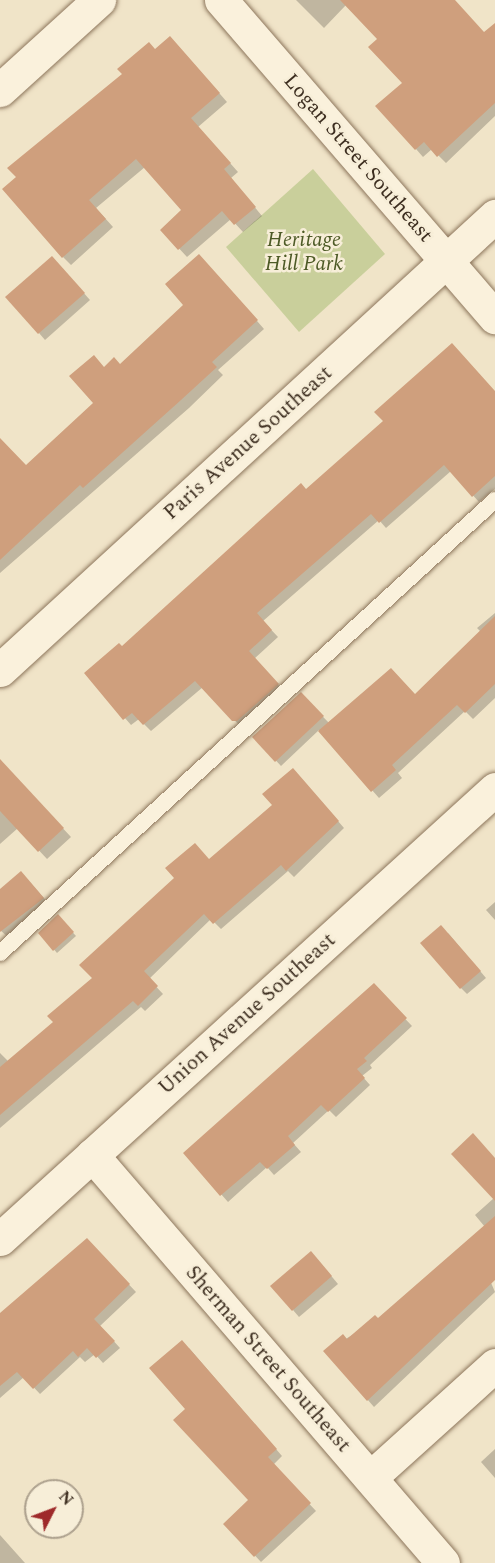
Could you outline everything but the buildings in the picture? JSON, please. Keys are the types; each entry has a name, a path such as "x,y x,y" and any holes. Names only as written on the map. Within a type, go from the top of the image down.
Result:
{"street":[{"path":"0,90 99,0"},
{"name":"Logan Street Southeast","path":"221,0 495,317"},
{"name":"Paris Avenue Southeast","path":"0,670 495,216"},
{"name":"Union Avenue Southeast","path":"0,1239 495,789"},
{"name":"Sherman Street Southeast","path":"92,1155 444,1563"},
{"path":"371,1477 495,1365"}],"lane":[{"path":"0,953 495,500"}],"green space":[{"name":"Heritage Hill Park","path":"313,169 385,254 299,332 226,247"}]}
